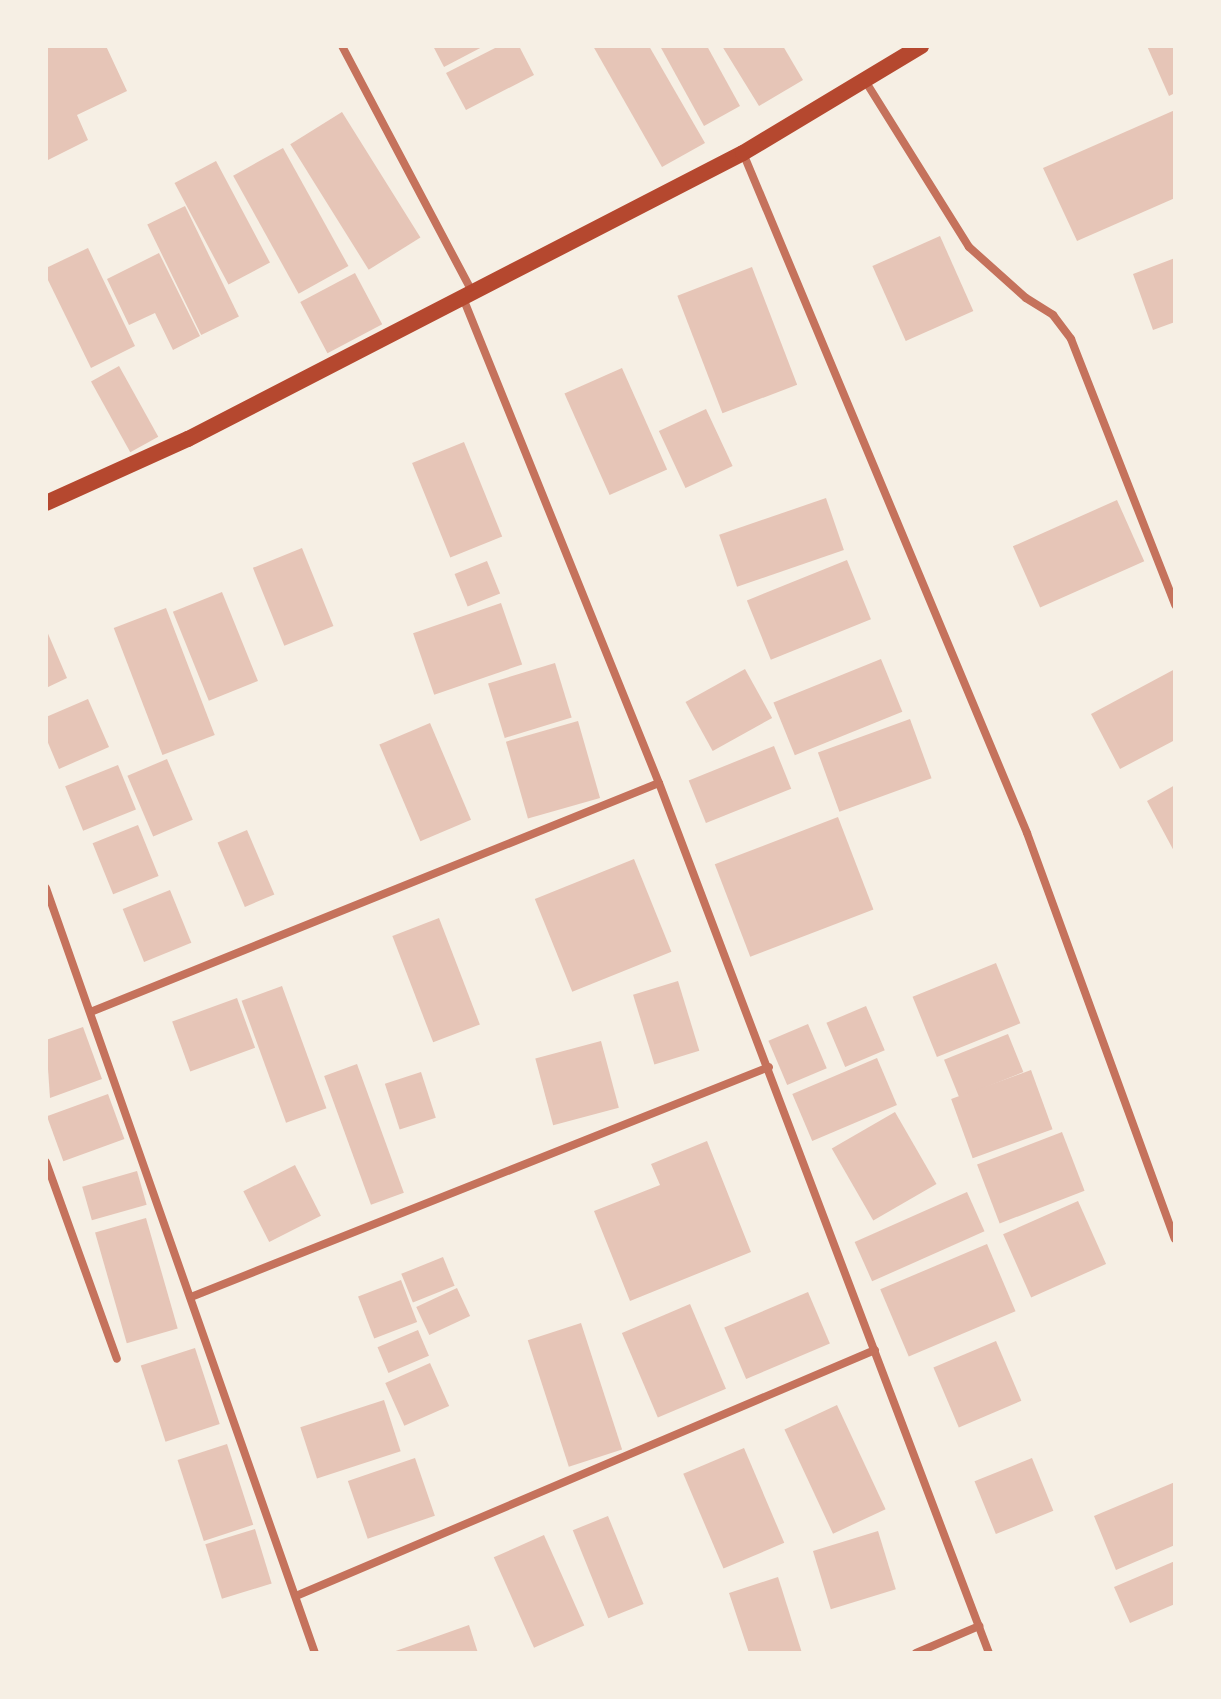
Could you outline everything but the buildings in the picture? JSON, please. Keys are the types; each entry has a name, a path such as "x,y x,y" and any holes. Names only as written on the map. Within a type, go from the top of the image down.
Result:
{"main road":[{"path":"46,503 188,439 743,153 864,79 903,51 921,46"}],"street":[{"path":"342,46 467,295 769,1067 989,1653"},
{"path":"864,79 969,247 1026,298 1053,315 1071,339 1175,605"},
{"path":"743,153 1027,833 1175,1239"},
{"path":"93,1011 659,783"},
{"path":"46,888 93,1011 315,1653"},
{"path":"191,1297 769,1067"},
{"path":"46,1162 117,1359"},
{"path":"296,1596 875,1350"},
{"path":"916,1653 979,1626"}]}
